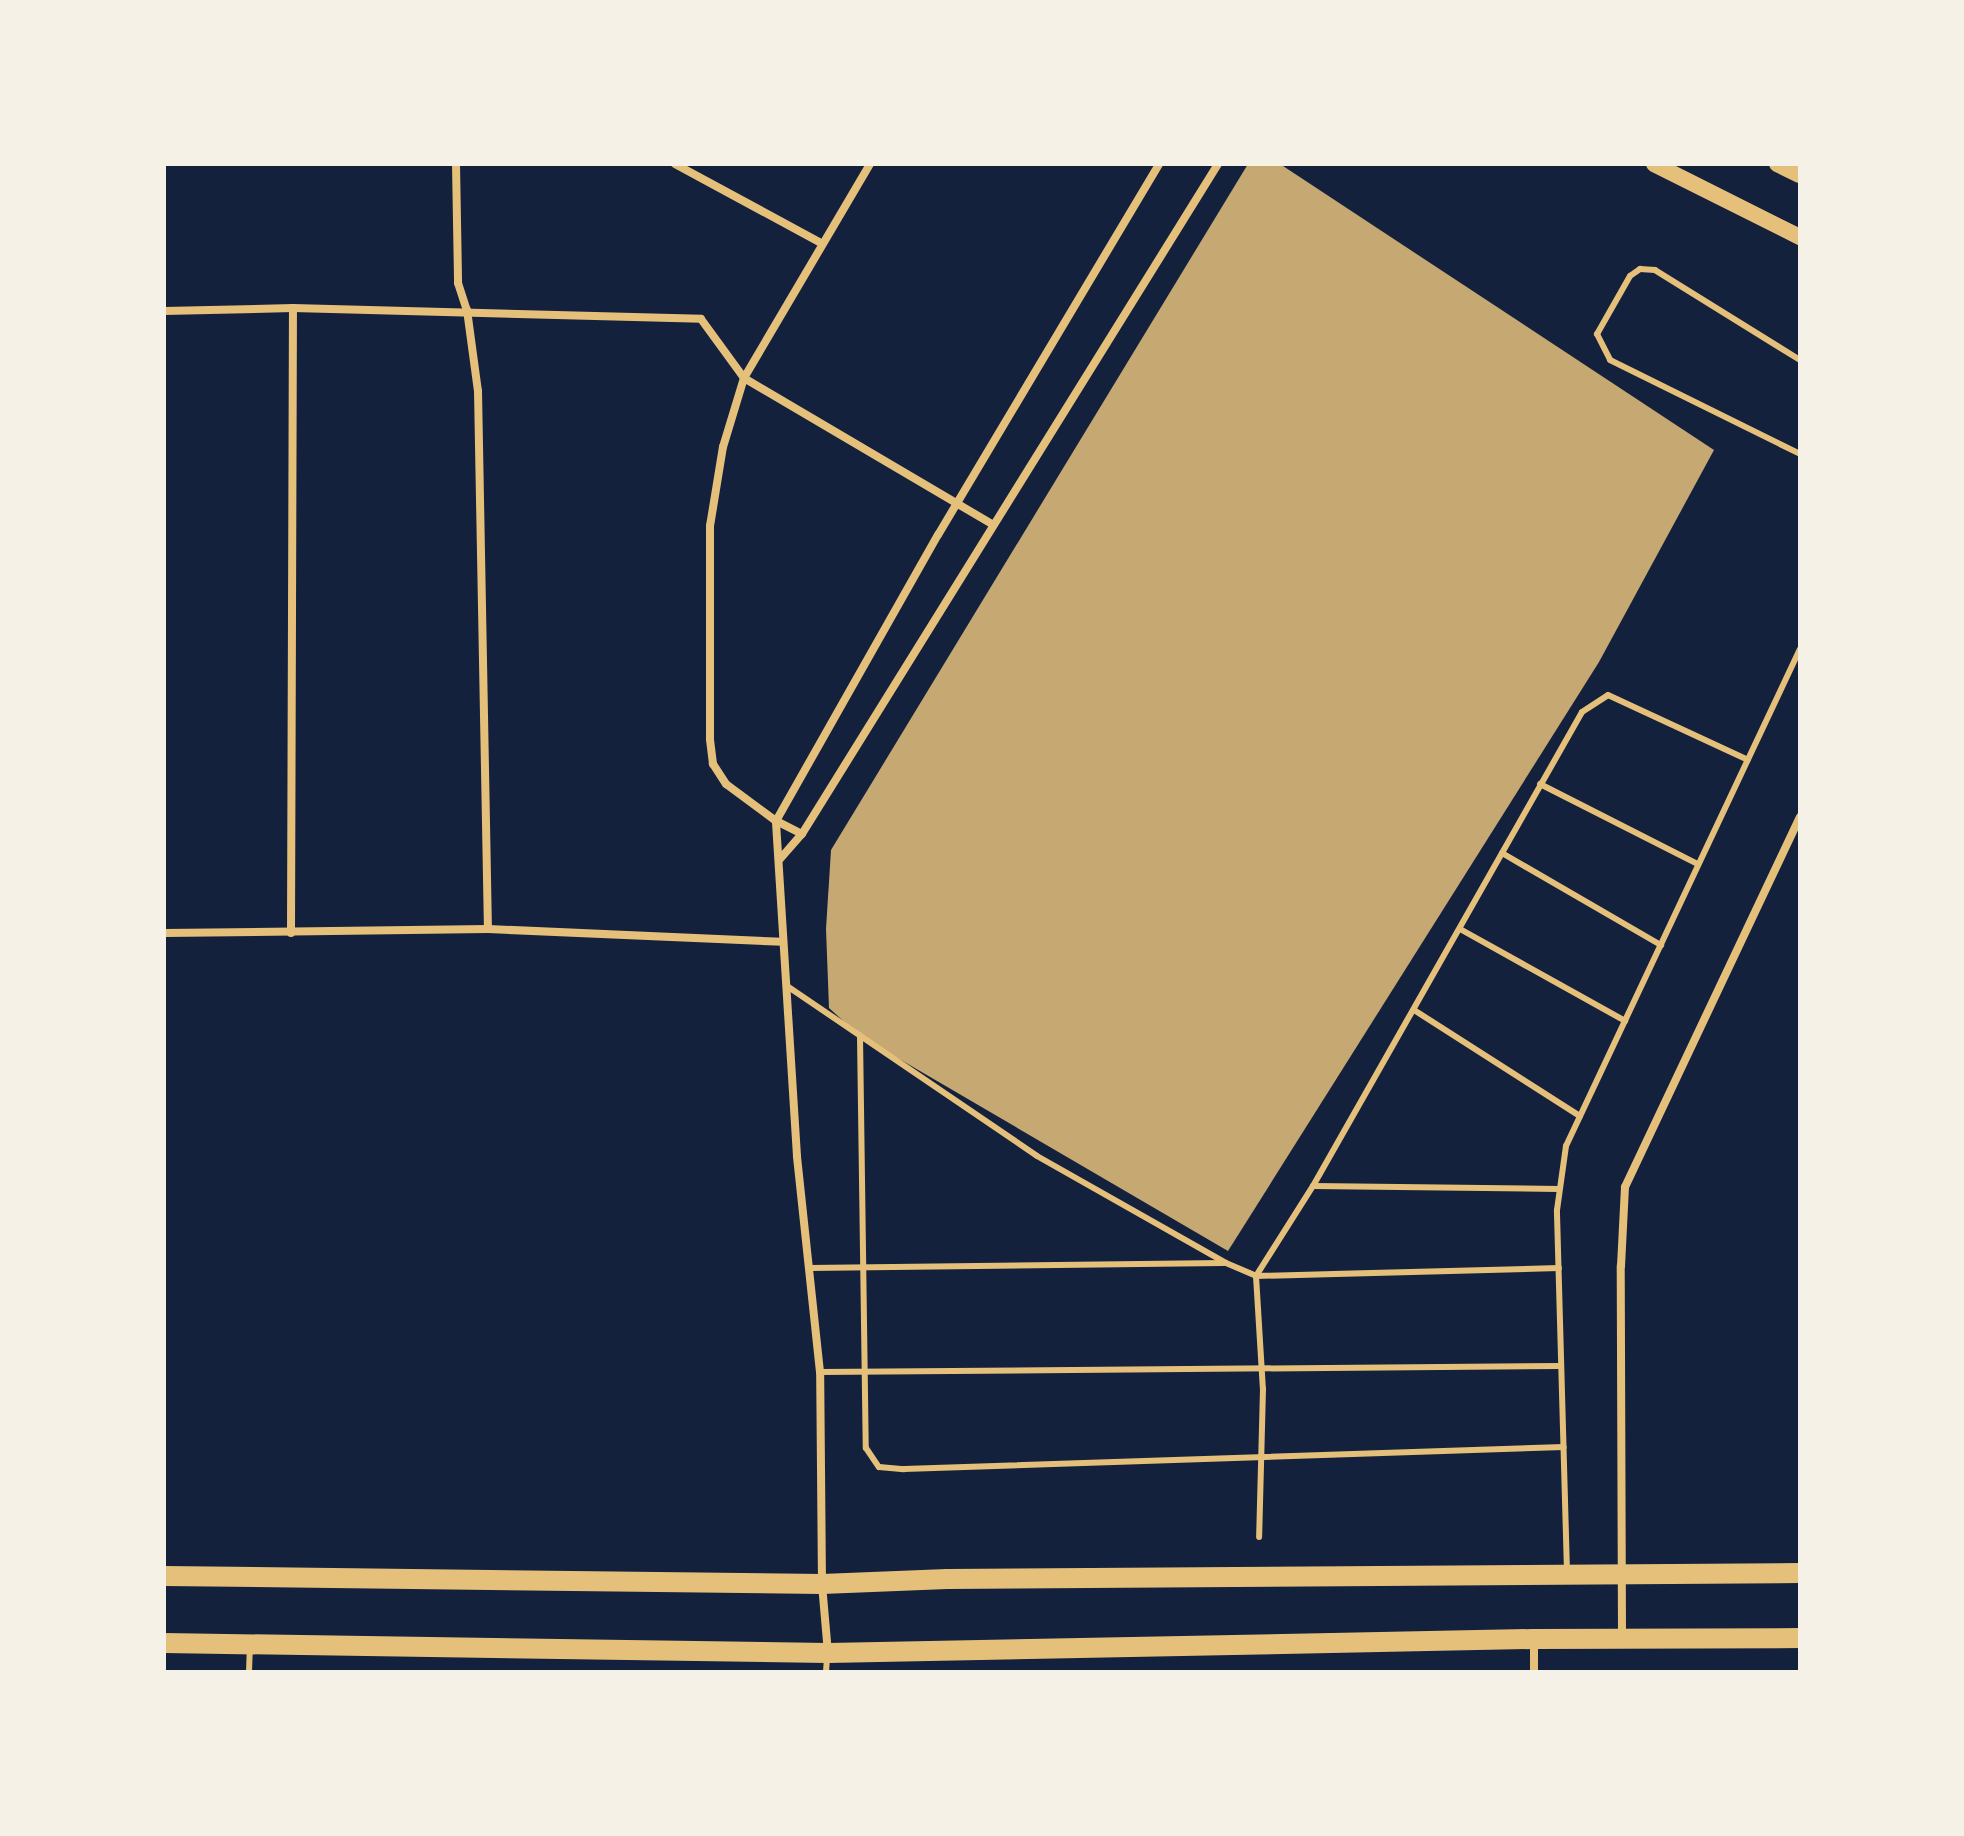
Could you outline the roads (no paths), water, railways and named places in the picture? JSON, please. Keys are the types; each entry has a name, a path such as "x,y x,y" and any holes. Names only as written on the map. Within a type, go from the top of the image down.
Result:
{"main road":[{"path":"1654,164 1800,237"},
{"path":"1777,164 1800,175"},
{"path":"164,1576 822,1584 947,1579 1800,1573"},
{"path":"164,1643 827,1662 1534,1639 1800,1638"}],"street":[{"path":"456,164 458,283 467,310 478,391 488,929"},
{"path":"675,164 821,243"},
{"path":"802,834 776,821 726,784 713,764 710,739 710,526 723,447 744,378 870,164"},
{"path":"827,1662 822,1584 820,1372 797,1156 776,821 957,503 1159,164"},
{"path":"780,859 802,834 1218,164"},
{"path":"291,933 293,308"},
{"path":"164,311 293,308 467,310 701,319 744,378 992,524"},
{"path":"1622,1638 1621,1218 1625,1187 1800,817"},
{"path":"164,933 488,929 782,942"},
{"path":"1534,1639 1534,1672"}],"lane":[{"path":"1800,360 1655,270 1640,269 1630,276 1597,334 1610,360 1800,454"},
{"path":"1567,1574 1559,1268 1559,1189 1566,1146 1800,649"},
{"path":"1259,1537 1261,1368 1256,1276 1313,1186 1582,712 1608,695 1748,760"},
{"path":"1540,784 1698,864"},
{"path":"1502,853 1661,945"},
{"path":"1460,929 1625,1021"},
{"path":"787,986 1037,1156 1226,1263 1256,1276 1559,1268"},
{"path":"1414,1010 1580,1116"},
{"path":"860,1036 862,1372 866,1448 879,1467 904,1469 1564,1447"},
{"path":"1313,1186 1559,1189"},
{"path":"809,1268 1226,1263"},
{"path":"820,1372 1561,1366"},
{"path":"249,1672 250,1644"}]}
